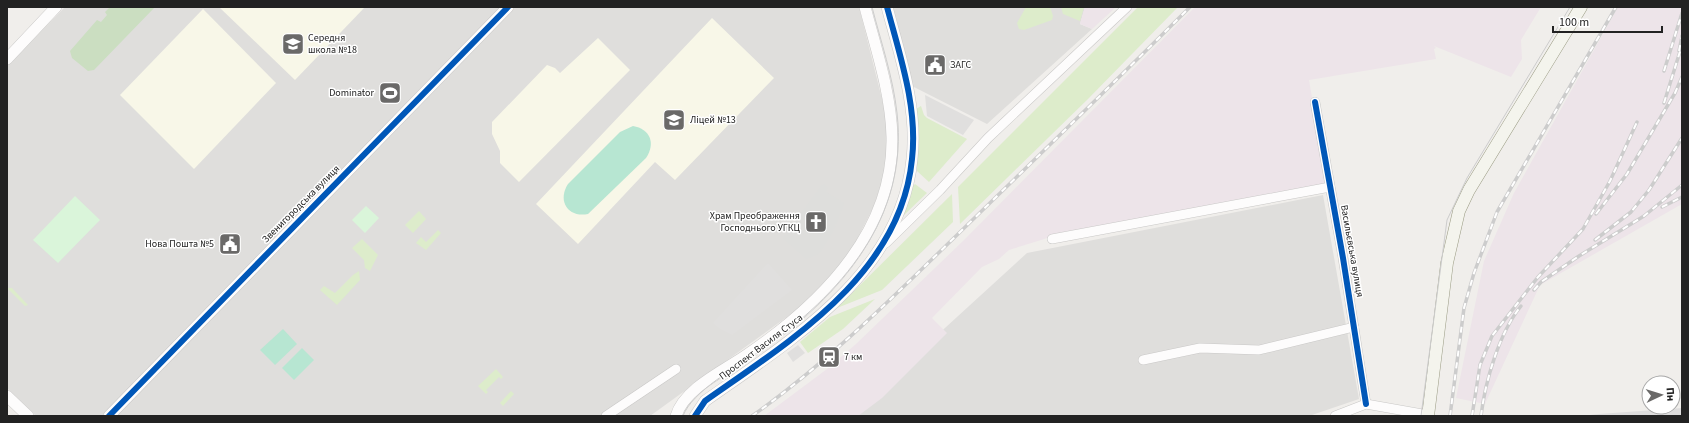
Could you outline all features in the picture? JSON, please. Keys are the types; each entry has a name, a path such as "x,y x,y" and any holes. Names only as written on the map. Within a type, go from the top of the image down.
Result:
{"main road":[{"path":"1428,416 1447,263 1459,211 1469,190 1581,7"}],"street":[{"path":"7,59 56,7"},
{"name":"Звенигородська вулиця","path":"109,416 508,7"},
{"name":"Проспект Василя Стуса","path":"676,416 688,394 762,345 809,306 852,259 865,239 876,214 891,165 892,137 890,108 865,7"},
{"name":"Проспект Василя Стуса","path":"694,416 704,401 803,330 858,278 877,251 894,222 903,202 912,158 913,135 909,92 887,7"},
{"path":"877,251 940,190 988,138 1127,7"},
{"name":"Васильєвська вулиця","path":"1315,102 1366,404"},
{"path":"1052,239 1330,187"},
{"path":"1143,360 1200,348 1259,350 1354,327"},
{"path":"606,416 676,369"},
{"path":"7,396 28,416"},
{"path":"1335,416 1366,404 1428,416"}],"shaded area":[{"path":"65,7 859,7 884,107 888,136 887,165 874,206 850,253 824,290 650,416 36,416 7,388 7,66"},
{"name":"Середня школа №18","path":"219,7 365,7 295,80"},
{"path":"891,7 1085,7 1080,24 1092,29 987,124 910,85"},
{"path":"1085,7 1116,7 1092,29 1080,24"},
{"path":"1195,7 1541,7 1521,40 1522,59 1511,77 1434,46 1436,48 1434,49 1436,59 1309,80 1327,185 1054,236 1009,250 999,259 982,267 932,318 947,333 882,398 858,416 764,416 827,369 856,344 963,241"},
{"path":"1618,7 1682,7 1682,204 1540,285 1485,404 1456,398 1484,261 1514,193"},
{"path":"203,9 276,83 194,169 120,95"},
{"name":"Ліцей №13","path":"712,18 774,78 675,180 655,162 578,244 536,204"},
{"path":"598,38 630,70 519,182 500,163 500,151 492,134 492,122 547,65 555,68 560,73"},
{"path":"925,95 974,120 963,135 927,116"},
{"path":"823,184 828,188 826,192 844,203 834,229 822,249 817,255 807,259 783,238"},
{"path":"1323,195 1359,399 1309,416 829,416 934,338 1027,253"},
{"path":"768,263 792,290 732,335 720,329 713,323"},
{"path":"798,345 805,353 793,362 787,353"}],"green space":[{"path":"110,7 155,7 94,70 88,71 72,58 70,51 97,20 101,22 107,15 105,12"},
{"path":"1026,7 1050,7 1053,16 1052,20 1024,30 1019,29 1017,23"},
{"path":"1061,7 1084,7 1080,21 1063,14"},
{"path":"1138,7 1178,7 1088,99 960,224 958,187"},
{"path":"921,106 924,115 927,118 967,139 929,182 917,171 916,109"},
{"path":"633,126 644,130 650,138 651,147 646,158 588,214 581,215 570,211 564,202 565,190 568,184 620,132"},
{"path":"915,184 927,193 902,217 912,187"},
{"path":"952,194 953,222 882,290 837,308"},
{"path":"75,196 100,220 58,263 33,240"},
{"path":"366,206 379,218 365,233 352,220"},
{"path":"419,211 426,219 413,233 405,225"},
{"path":"438,230 441,233 426,250 416,243 421,237 426,242"},
{"path":"362,239 378,255 370,271 365,268 364,260 352,248"},
{"path":"359,271 360,280 337,305 320,290 324,286 335,293"},
{"path":"7,288 12,288 28,305 25,306"},
{"path":"875,299 843,329 808,353 800,342 830,317"},
{"path":"283,329 297,344 275,365 260,350"},
{"path":"302,348 314,360 294,380 282,368"},
{"path":"496,369 503,377 501,379 499,377 486,390 488,392 486,394 478,386"},
{"path":"511,391 514,394 503,406 500,403"}],"pier":[{"path":"1681,408 1682,416 1580,416 1641,411 1641,415 1681,415"}],"tram line":[{"path":"683,416 688,407 705,389 790,329 817,305 842,278 863,250 880,219 892,186 898,151 897,113 890,73 872,7"},
{"path":"1421,416 1447,220 1467,178 1570,7"}],"railway":[{"path":"752,416 780,396 858,330 1190,7"},
{"path":"1450,416 1464,308 1474,273 1497,212 1616,7"},
{"path":"1664,71 1682,13"},
{"path":"1679,51 1682,36"},
{"path":"1664,103 1682,45"},
{"path":"1596,214 1627,174 1675,93 1682,77"},
{"path":"1472,416 1480,365 1492,336 1538,277 1583,229 1610,181 1637,122"},
{"path":"1595,240 1631,212 1649,190 1682,138"},
{"path":"1534,290 1541,282 1579,256 1644,216 1682,185"},
{"path":"1662,207 1682,197"},
{"path":"1481,416 1486,388 1494,358 1506,330 1521,306"}],"cycle path":[{"path":"109,416 508,7"},
{"path":"695,416 705,401 772,354 836,301 864,270 887,237 903,200 912,159 913,140 907,82 887,7"},
{"path":"1315,102 1343,258 1366,404"}],"place":[{"name":"Середня школа №18","path":"293,44"},
{"name":"ЗАГС","path":"935,65"},
{"name":"Dominator","path":"390,93"},
{"name":"Ліцей №13","path":"674,120"},
{"name":"Храм Преображення Господнього УГКЦ","path":"816,222"},
{"name":"Нова Пошта №5","path":"230,244"},
{"name":"7 км","path":"829,357"}]}
